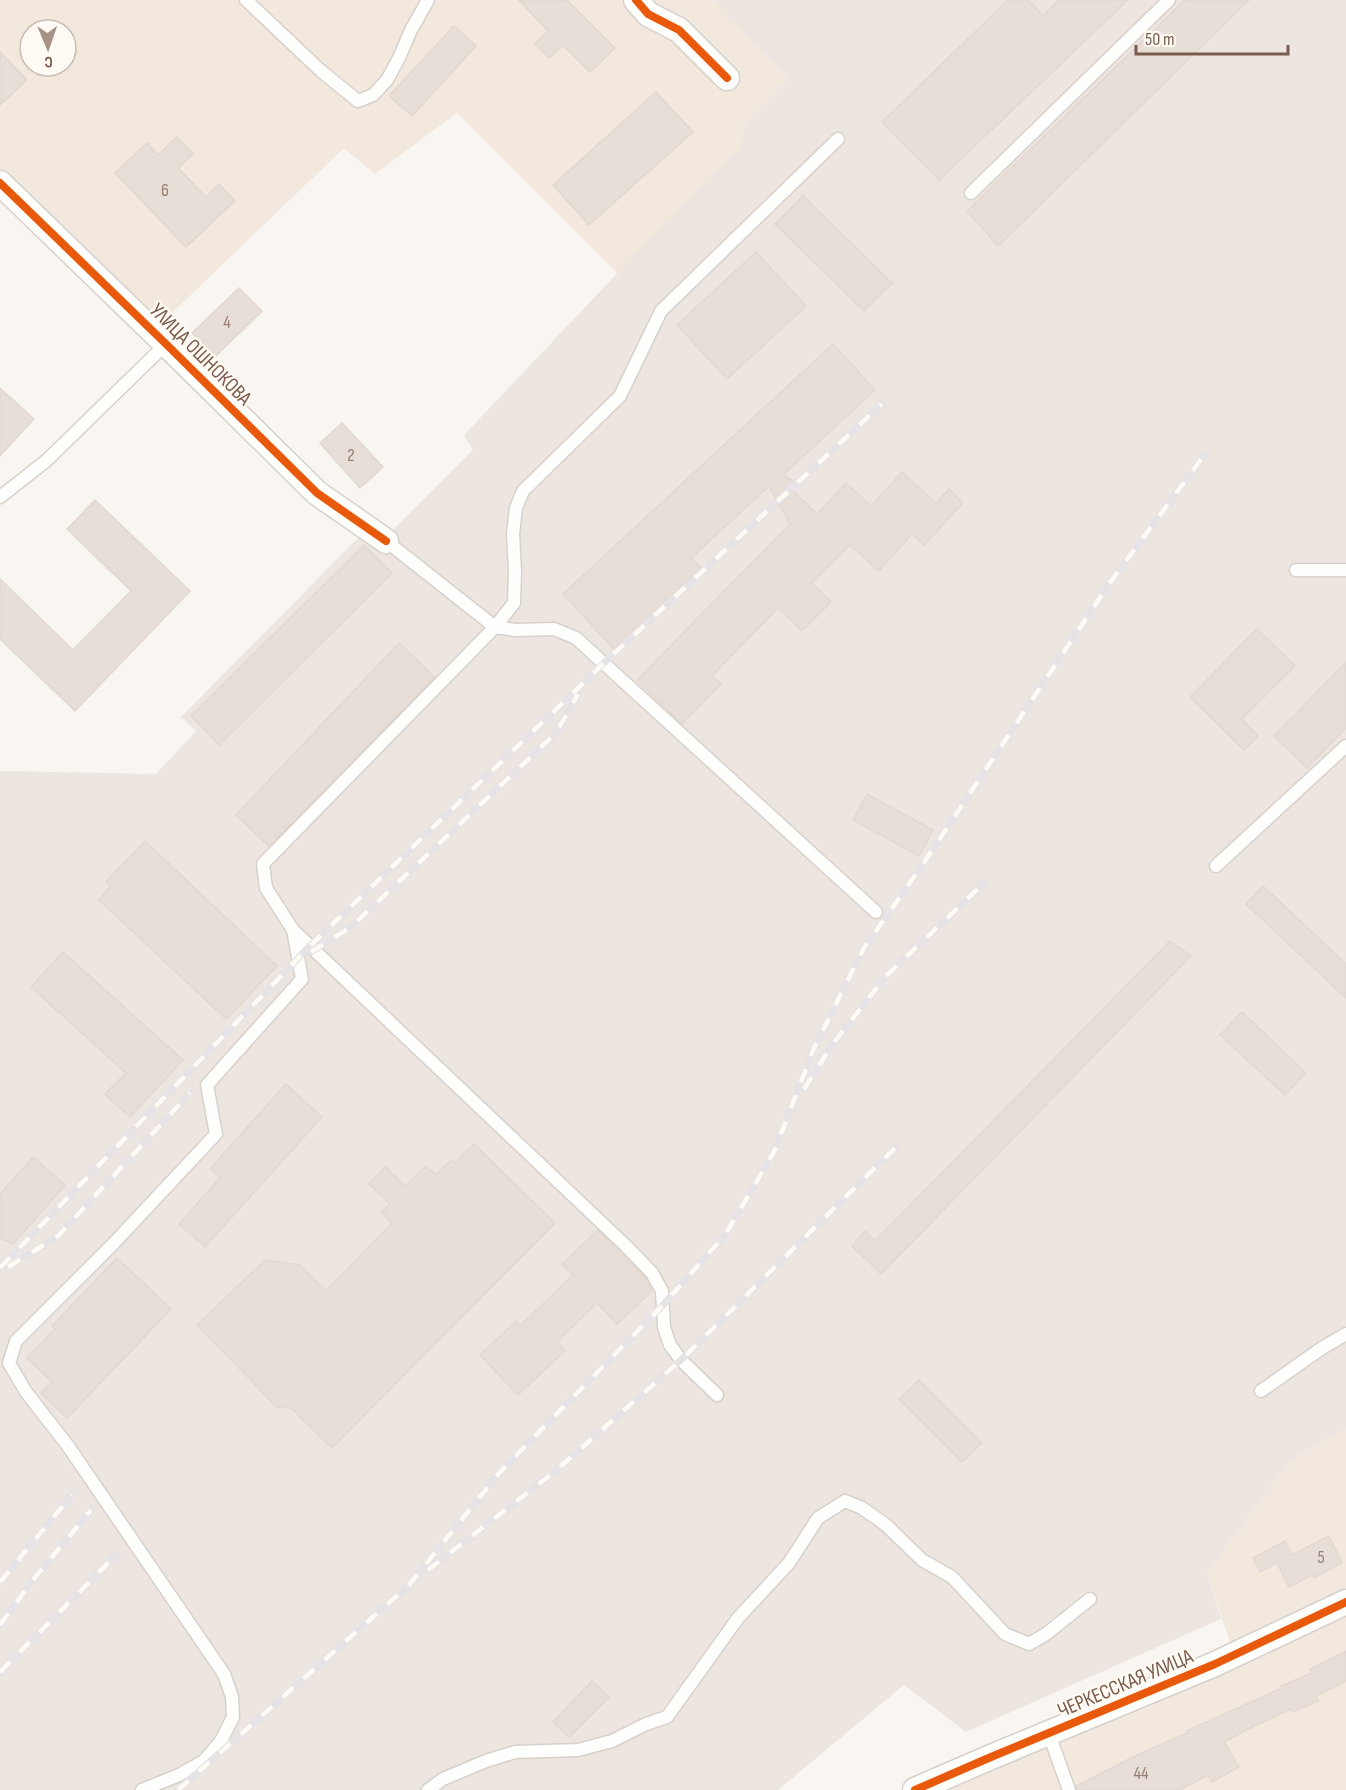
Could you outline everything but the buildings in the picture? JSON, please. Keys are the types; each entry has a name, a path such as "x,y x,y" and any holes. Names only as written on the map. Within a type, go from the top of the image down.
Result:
{"street":[{"path":"636,0 648,14 679,30 727,78"},
{"name":"УЛИЦА ОШНОКОВА","path":"0,183 317,493 386,541"},
{"name":"ЧЕРКЕССКАЯ УЛИЦА","path":"915,1790 1215,1664 1346,1602"}],"lane":[{"path":"246,0 321,71 358,101 373,95 387,80 428,0"},
{"path":"971,193 1169,0"},
{"path":"717,1395 681,1360 670,1345 664,1327 662,1291 652,1273 293,930 266,888 263,864 495,627 514,603 513,534 516,508 523,491 620,396 661,312 838,139"},
{"path":"0,497 46,461 166,344"},
{"path":"386,541 495,627 515,630 554,629 576,639 876,912"},
{"path":"1296,570 1346,570"},
{"path":"1216,866 1346,746"},
{"path":"141,1790 179,1775 204,1761 221,1741 233,1717 232,1697 224,1674 68,1446 26,1392 9,1363 16,1341 114,1243 216,1134 207,1085 302,980 293,930"},
{"path":"1262,1391 1322,1348 1346,1334"},
{"path":"428,1790 486,1761 515,1752 578,1750 612,1741 646,1724 667,1717 738,1618 789,1563 818,1518 845,1502 862,1508 886,1525 922,1560 952,1577 1005,1634 1029,1644 1046,1634 1090,1599"},
{"path":"1049,1734 1069,1790"}],"shaded area":[{"path":"0,0 714,0 788,78 745,123 741,148 618,274 457,113 375,174 344,148 153,331 0,183"},
{"path":"714,0 1346,0 1346,1428 1291,1460 1207,1573 1221,1619 966,1732 904,1685 778,1790 0,1790 0,771 156,774 196,731 181,717 362,534 379,544 473,450 464,435 629,261 741,148 745,123 788,78"},
{"path":"1346,1428 1346,1790 915,1790 1234,1655 1207,1573 1291,1460"}],"railway":[{"path":"0,1268 310,946 604,663 882,404"},
{"path":"178,1790 409,1585 500,1472 663,1305 725,1235 774,1152 814,1048 864,948 921,867 1109,584 1205,454"},
{"path":"311,952 351,927 556,733 578,694"},
{"path":"804,1089 832,1045 886,976 984,883"},
{"path":"8,1267 58,1236 190,1093"},
{"path":"428,1570 553,1473 681,1360 896,1147"},
{"path":"0,1582 72,1495"},
{"path":"0,1625 33,1580 91,1510"},
{"path":"0,1672 116,1555"}],"cycle path":[{"path":"636,0 648,14 679,30 727,78"},
{"path":"0,183 317,493 386,541"},
{"path":"915,1790 1215,1664 1346,1602"}]}
